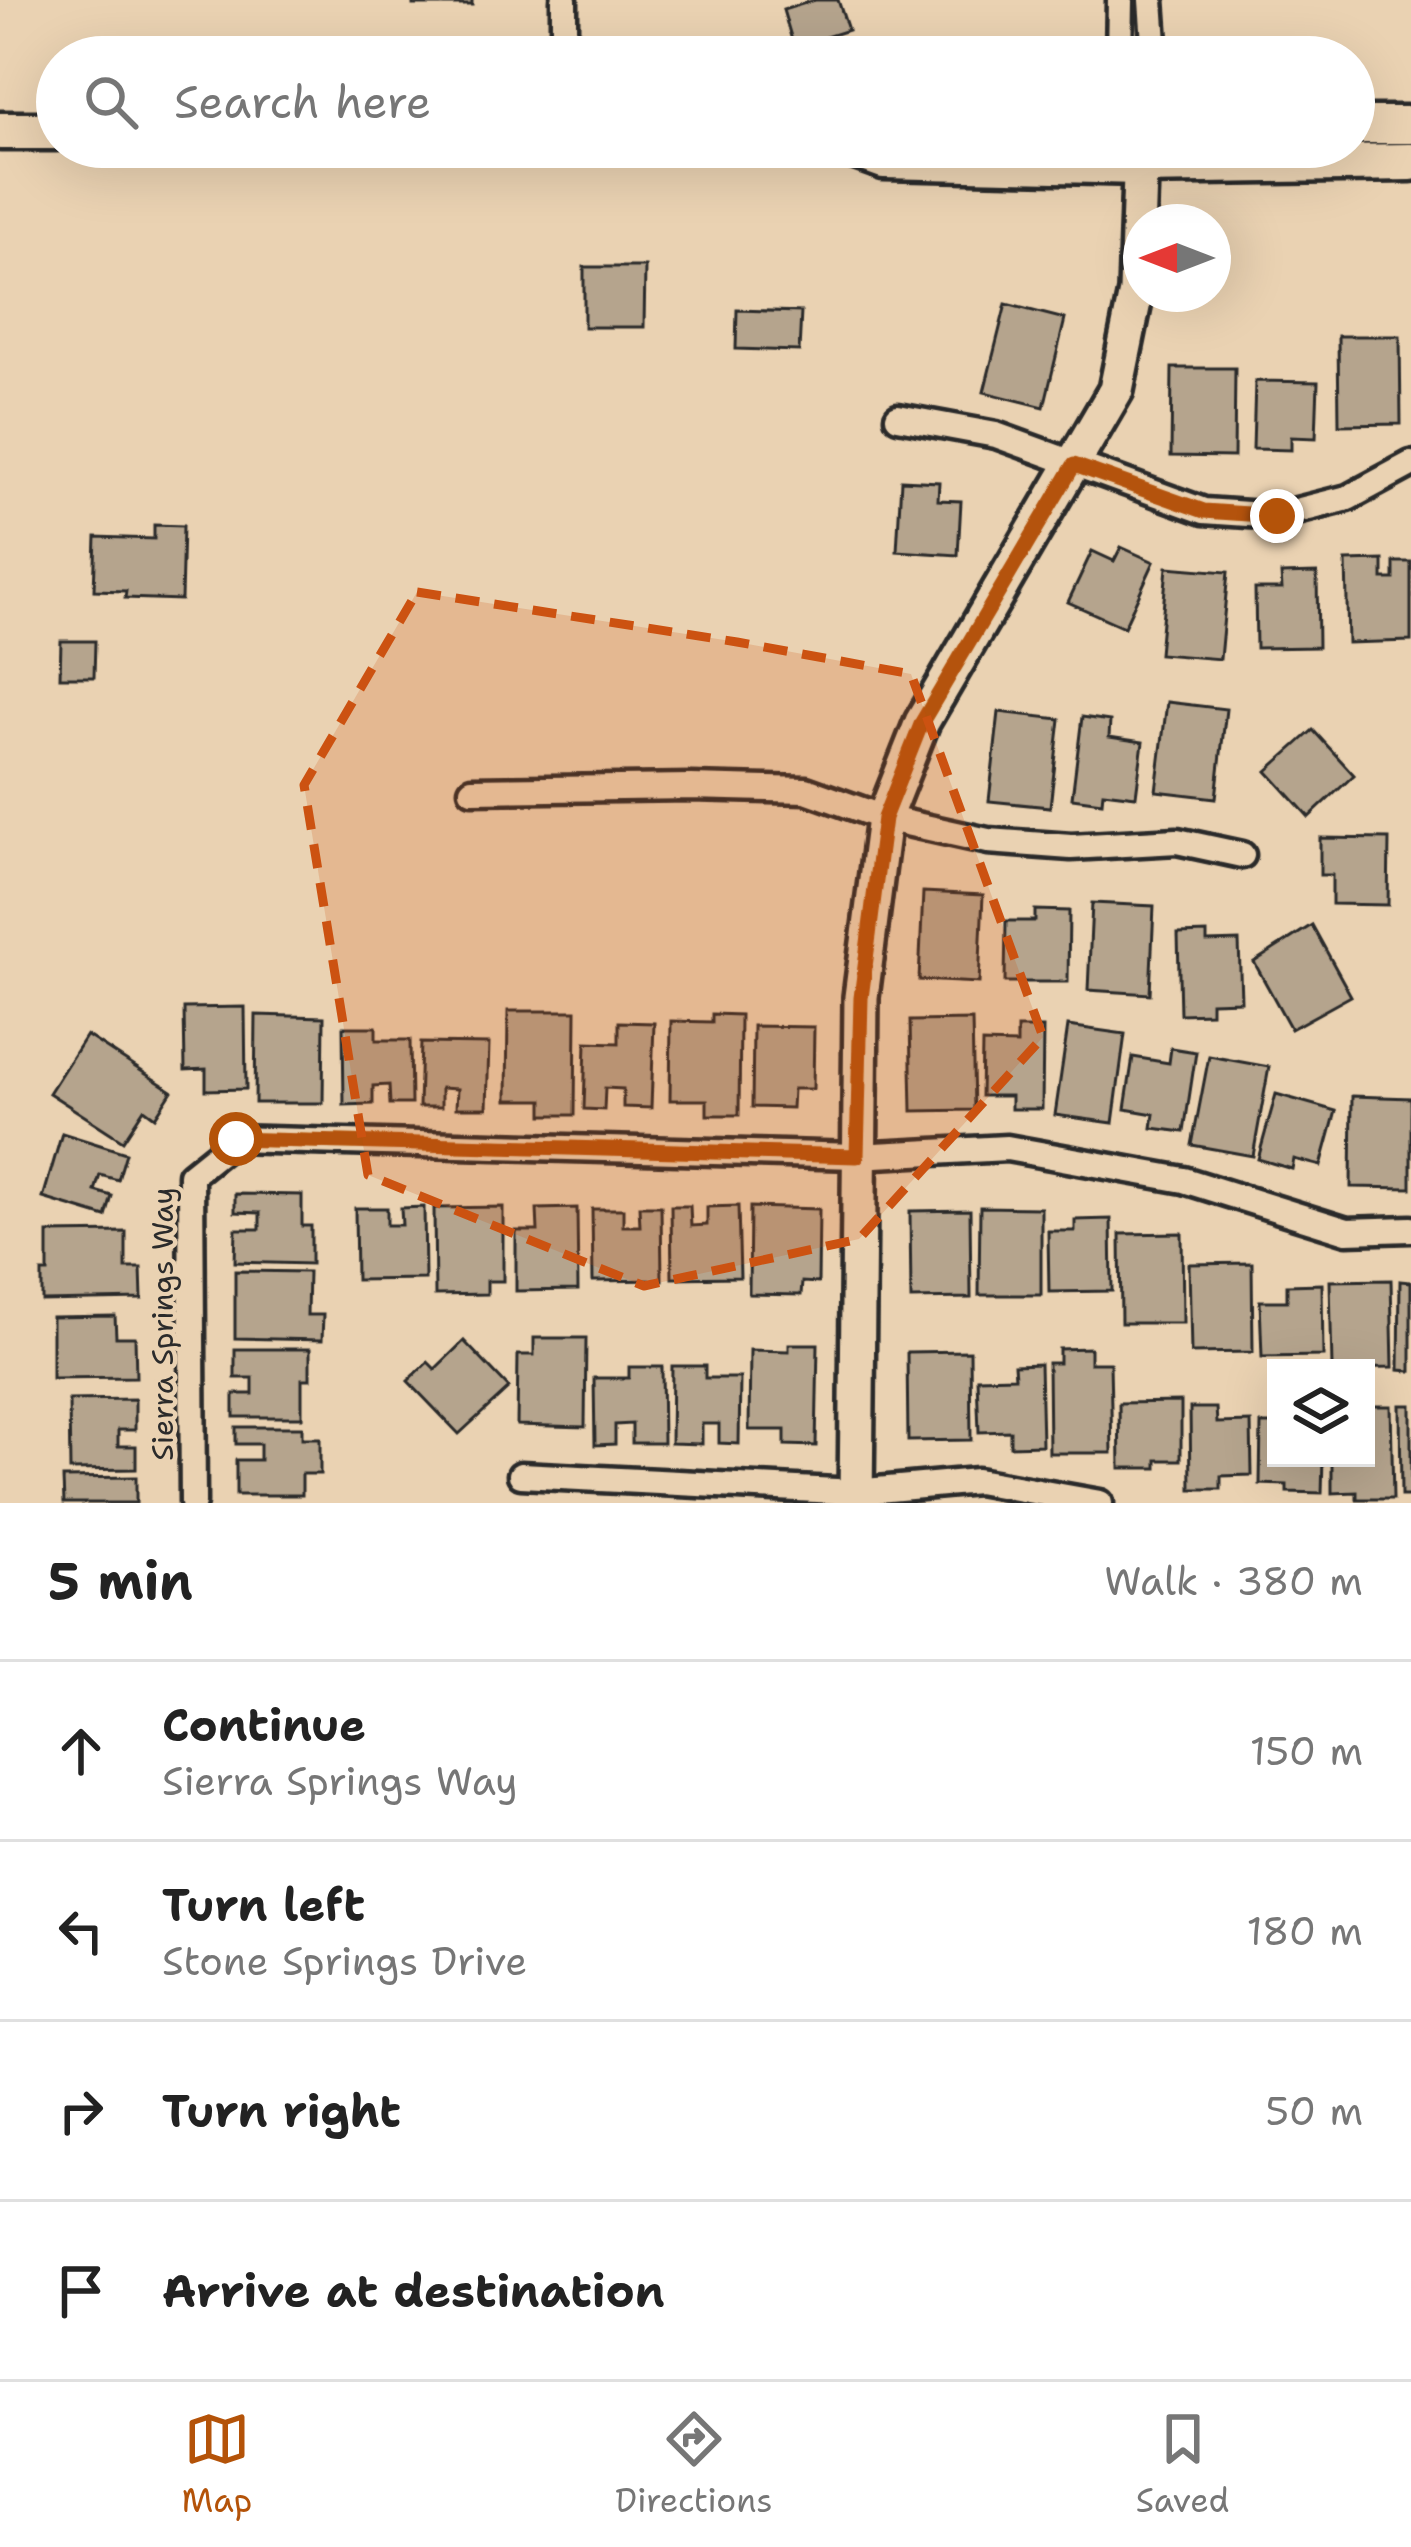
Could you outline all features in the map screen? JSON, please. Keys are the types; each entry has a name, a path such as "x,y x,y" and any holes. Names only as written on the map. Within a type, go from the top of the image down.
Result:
{"main road":[{"path":"1375,125 1411,125"},
{"path":"0,131 36,131"},
{"path":"1375,162 1411,163"}],"street":[{"path":"564,0 564,36"},
{"path":"1119,36 1120,0"},
{"path":"1151,0 1154,36"},
{"path":"856,1498 861,998 884,818 922,722 1116,390 1136,292 1140,168"},
{"path":"898,417 996,435 1204,511 1277,516 1348,498 1411,464"},
{"path":"472,790 806,790 884,818 988,841 1071,847 1177,841 1242,855"},
{"name":"Sierra Springs Way","path":"193,1503 191,1175 236,1139 857,1156"},
{"path":"857,1156 1007,1148 1184,1180 1347,1231 1411,1229"},
{"path":"521,1475 856,1498 977,1480 1100,1503"}],"highlighted area":[{"path":"417,592 911,674 1043,1037 859,1239 644,1286 368,1175 304,785"}],"building":[{"path":"413,0 472,0 472,5 413,5"},
{"path":"815,0 838,0 848,30 829,36 791,36 783,10"},
{"path":"584,267 645,267 644,327 584,327"},
{"path":"1006,304 1065,319 1044,407 984,392"},
{"path":"737,310 801,312 799,351 736,349"},
{"path":"1338,336 1400,336 1401,424 1339,425"},
{"path":"1172,368 1235,368 1234,457 1171,456"},
{"path":"1255,381 1318,382 1316,438 1291,437 1291,450 1253,449"},
{"path":"901,480 939,482 938,500 961,501 958,555 897,551"},
{"path":"154,525 183,526 181,600 125,598 126,591 94,590 96,537 154,539"},
{"path":"1121,547 1154,562 1124,627 1068,602 1092,551 1114,561"},
{"path":"1383,560 1383,579 1394,579 1394,562 1411,562 1411,641 1348,643 1346,561"},
{"path":"1167,567 1228,572 1220,659 1159,654"},
{"path":"1317,573 1318,647 1256,648 1255,589 1282,589 1281,574"},
{"path":"61,641 95,641 94,677 60,677"},
{"path":"1167,702 1226,709 1216,798 1156,791"},
{"path":"999,712 1060,719 1050,807 989,801"},
{"path":"1082,717 1110,721 1109,737 1143,742 1136,796 1103,792 1102,802 1072,798"},
{"path":"1313,730 1354,775 1309,817 1267,771"},
{"path":"1320,838 1389,839 1388,905 1332,904 1332,875 1320,875"},
{"path":"923,892 983,895 979,983 919,980"},
{"path":"1092,903 1154,906 1150,994 1088,990"},
{"path":"1035,910 1069,911 1068,982 1005,982 1006,921 1035,921"},
{"path":"1312,925 1351,996 1291,1029 1254,962"},
{"path":"1207,933 1207,942 1239,941 1241,1001 1211,1002 1211,1013 1180,1014 1178,934"},
{"path":"245,1007 246,1089 206,1090 206,1069 185,1070 184,1008"},
{"path":"508,1011 576,1011 575,1115 543,1115 543,1100 507,1100"},
{"path":"712,1014 740,1015 739,1115 707,1115 707,1100 670,1100 671,1021 712,1022"},
{"path":"256,1015 324,1017 323,1103 255,1103"},
{"path":"972,1020 974,1110 912,1111 910,1021"},
{"path":"619,1022 654,1023 651,1108 623,1107 623,1089 605,1088 604,1110 584,1109 586,1042 619,1043"},
{"path":"753,1026 814,1027 813,1089 793,1089 792,1108 752,1107"},
{"path":"1068,1026 1125,1034 1113,1123 1055,1115"},
{"path":"343,1027 376,1027 376,1040 410,1040 411,1104 390,1104 389,1085 373,1086 373,1104 344,1105"},
{"path":"1017,1028 1043,1028 1042,1109 1011,1109 1011,1096 981,1096 982,1043 1017,1044"},
{"path":"86,1035 172,1091 155,1117 144,1109 123,1141 49,1093"},
{"path":"421,1043 489,1044 487,1108 456,1108 457,1089 441,1088 441,1107 419,1107"},
{"path":"1171,1048 1196,1052 1184,1132 1152,1128 1154,1114 1125,1109 1133,1057 1169,1063"},
{"path":"1209,1056 1269,1067 1253,1156 1192,1145"},
{"path":"1276,1094 1336,1111 1321,1166 1294,1159 1292,1169 1258,1159"},
{"path":"1352,1096 1411,1098 1411,1188 1351,1187"},
{"path":"62,1133 126,1153 118,1180 100,1175 95,1191 112,1196 106,1217 43,1198"},
{"path":"235,1194 302,1195 302,1226 311,1226 311,1264 235,1262 236,1229 260,1229 260,1213 235,1212"},
{"path":"639,1206 661,1206 662,1280 593,1281 592,1209 623,1209 623,1226 640,1226"},
{"path":"671,1206 690,1206 691,1226 707,1225 707,1207 738,1206 740,1277 672,1278"},
{"path":"424,1207 425,1279 356,1280 355,1208 387,1208 387,1225 402,1225 401,1208"},
{"path":"503,1207 503,1281 487,1281 487,1294 435,1295 434,1208"},
{"path":"750,1207 819,1209 818,1283 802,1282 801,1295 749,1294"},
{"path":"980,1207 1041,1208 1041,1295 979,1295"},
{"path":"577,1208 578,1290 516,1291 516,1231 538,1231 537,1209"},
{"path":"970,1210 971,1298 911,1299 910,1211"},
{"path":"1111,1219 1112,1291 1049,1292 1048,1231 1075,1231 1075,1220"},
{"path":"126,1232 126,1268 141,1268 142,1299 42,1301 48,1233"},
{"path":"1182,1233 1183,1323 1121,1323 1120,1234"},
{"path":"1252,1263 1253,1352 1191,1353 1189,1264"},
{"path":"235,1271 308,1272 307,1315 323,1315 322,1340 235,1338"},
{"path":"1391,1280 1393,1367 1375,1367 1375,1359 1332,1359 1330,1281"},
{"path":"1400,1281 1411,1282 1411,1371 1399,1370"},
{"path":"1322,1284 1323,1356 1262,1357 1260,1301 1287,1301 1287,1285"},
{"path":"115,1316 116,1337 135,1337 136,1377 52,1378 52,1317"},
{"path":"534,1338 586,1338 585,1427 517,1425 518,1355 534,1355"},
{"path":"464,1341 509,1388 459,1434 408,1381 428,1362 435,1369"},
{"path":"789,1344 818,1344 816,1446 785,1445 785,1430 749,1430 750,1350 789,1351"},
{"path":"1090,1348 1090,1363 1110,1363 1112,1453 1049,1453 1048,1363 1059,1363 1059,1349"},
{"path":"235,1349 310,1349 310,1379 302,1379 302,1417 234,1417 234,1394 253,1394 253,1378 235,1378"},
{"path":"970,1351 971,1440 908,1441 907,1352"},
{"path":"1040,1364 1042,1445 1010,1446 1010,1431 979,1432 977,1378 1015,1377 1014,1365"},
{"path":"672,1366 705,1366 705,1378 740,1378 739,1444 719,1443 719,1424 702,1424 702,1444 671,1443"},
{"path":"629,1367 662,1367 663,1443 632,1443 632,1424 615,1425 615,1444 595,1445 594,1378 629,1378"},
{"path":"135,1399 135,1430 118,1430 118,1446 136,1446 136,1469 70,1470 69,1400"},
{"path":"1181,1402 1181,1460 1157,1460 1157,1468 1120,1468 1119,1403"},
{"path":"1400,1405 1411,1405 1411,1496 1401,1496"},
{"path":"1375,1406 1391,1406 1393,1499 1332,1493 1332,1467 1375,1467"},
{"path":"1190,1408 1216,1408 1217,1423 1251,1422 1252,1475 1221,1476 1221,1489 1191,1489"},
{"path":"1261,1424 1267,1424 1267,1467 1323,1467 1322,1493 1287,1492 1287,1485 1260,1484"},
{"path":"236,1427 302,1427 302,1438 320,1438 320,1474 302,1474 302,1495 236,1495 236,1460 260,1460 260,1444 236,1444"},
{"path":"136,1477 136,1503 64,1503 63,1478"}],"route":[{"path":"236,1139 857,1156 861,998 884,818 922,722 1074,465 1204,511 1277,516"}]}
